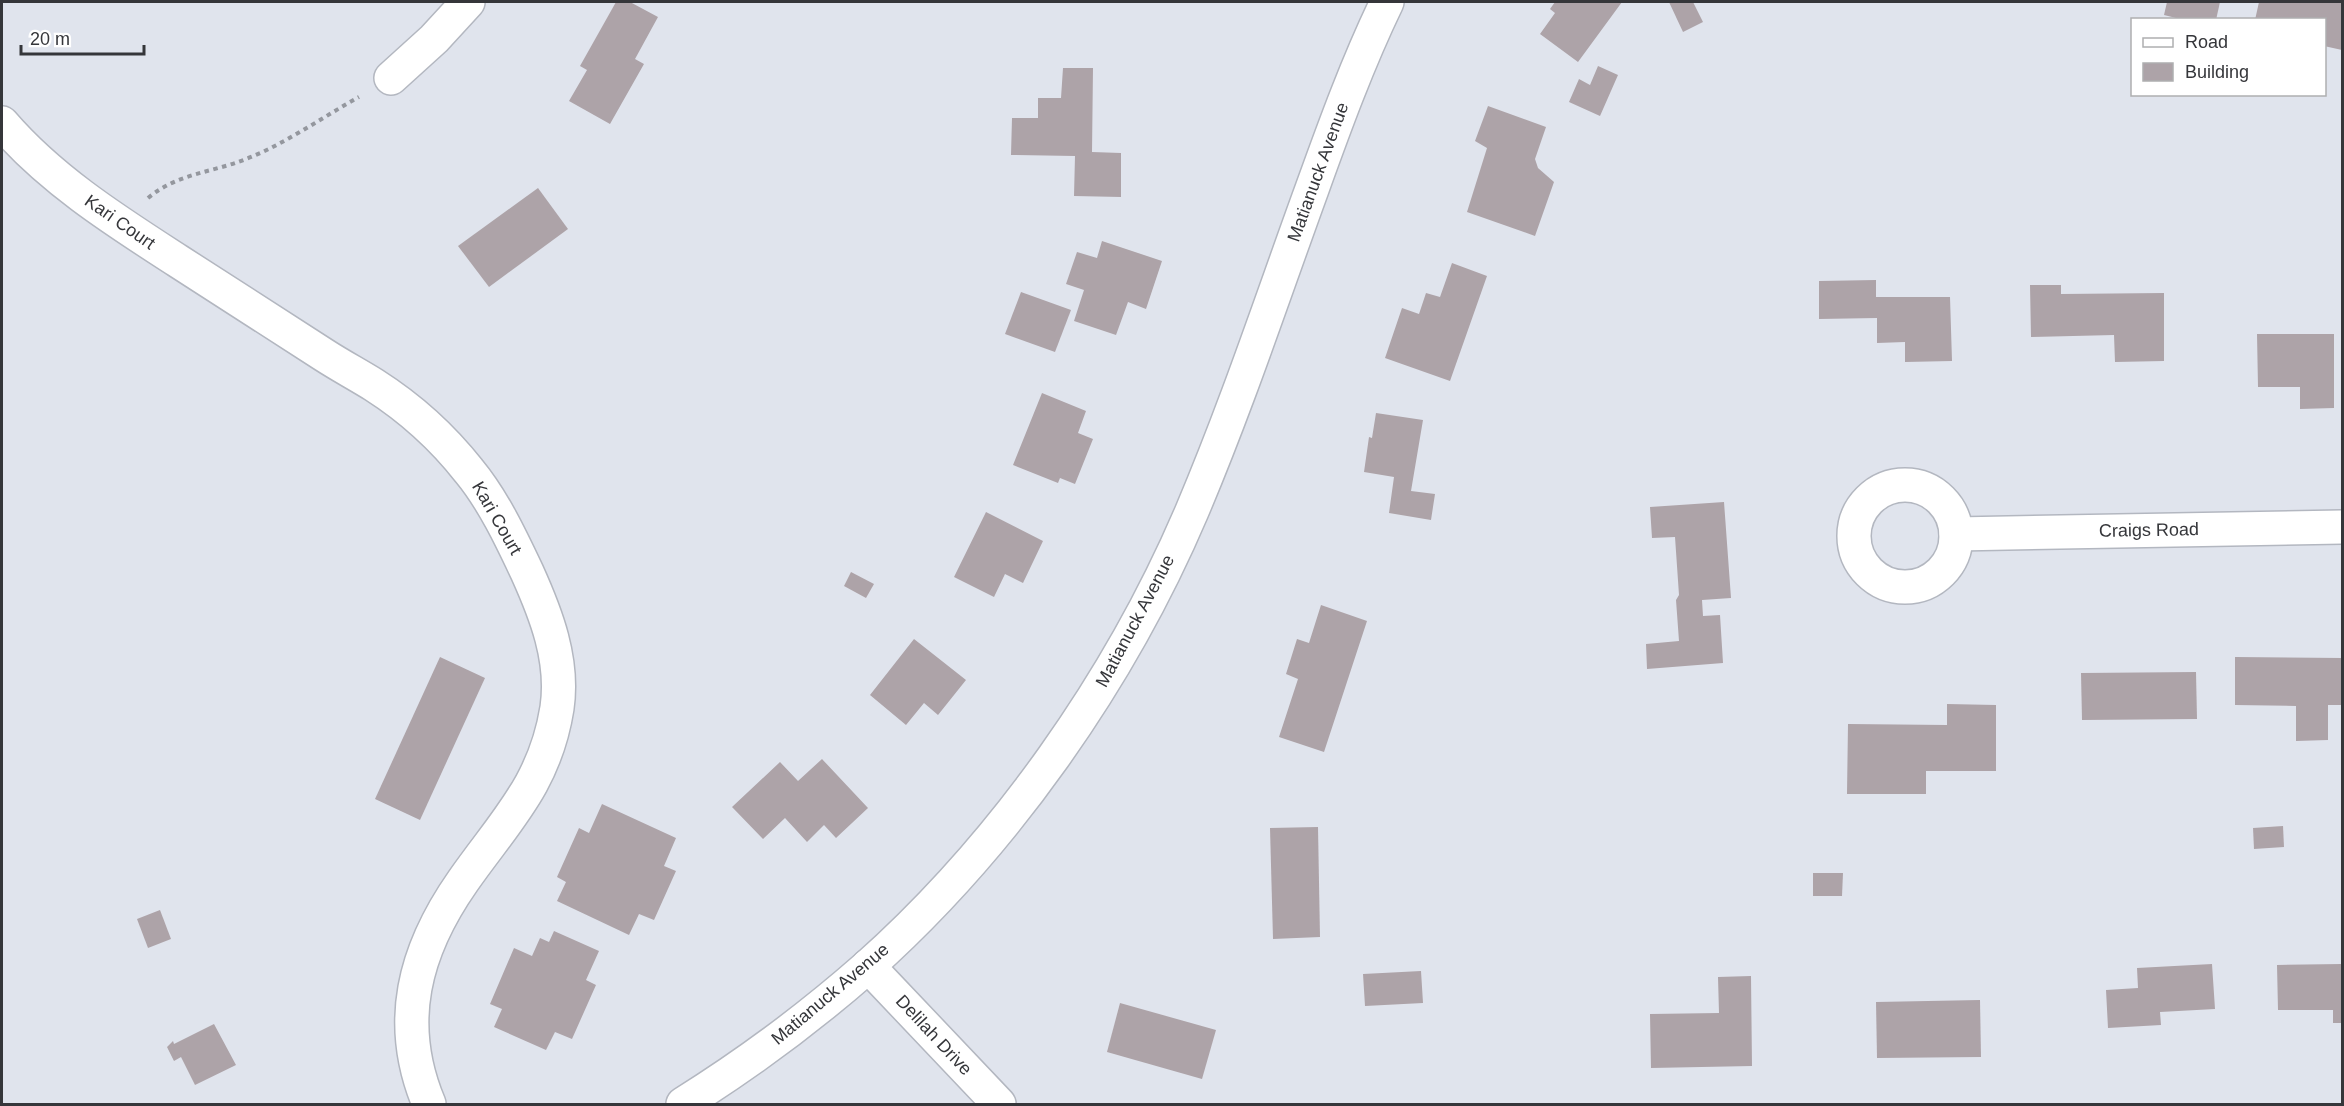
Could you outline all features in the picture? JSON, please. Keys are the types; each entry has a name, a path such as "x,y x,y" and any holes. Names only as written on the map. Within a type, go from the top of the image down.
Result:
{"street":[{"path":"391,78 434,39 468,2"},
{"name":"Matianuck Avenue","path":"683,1104 767,1047 868,966 944,892 1012,811 1114,667 1143,614 1193,509 1236,398 1351,80 1387,2"},
{"name":"Kari Court","path":"2,123 55,175 123,225 345,369 375,386 429,428 471,473 483,492 517,551 543,609 557,657 558,681 554,724 547,748 539,770 519,808 448,904 420,966 412,1008 413,1040 419,1079 429,1104"},
{"name":"Craigs Road","path":"1956,534 2343,527"},
{"name":"Delilah Drive","path":"868,966 999,1104"}],"path":[{"path":"123,225 146,200 169,183 244,160 265,151 391,78"}],"building":[{"path":"616,2 630,2 658,17 635,59 644,64 610,124 569,101 587,70 580,66"},
{"path":"1555,2 1622,2 1578,62 1540,34 1555,13 1550,9"},
{"path":"1669,2 1693,2 1703,22 1683,32"},
{"path":"2167,2 2220,2 2216,18 2176,18 2164,15"},
{"path":"2259,2 2342,2 2342,50 2326,46 2326,18 2255,18"},
{"path":"1598,66 1618,75 1600,116 1569,102 1579,79 1590,85"},
{"path":"1063,68 1093,68 1092,152 1121,153 1121,197 1074,196 1075,156 1011,155 1012,118 1038,118 1038,98 1061,98"},
{"path":"1488,106 1546,127 1535,159 1538,168 1554,182 1535,236 1467,212 1487,148 1475,141"},
{"path":"538,188 568,229 489,287 458,246"},
{"path":"1102,241 1162,261 1146,309 1128,302 1116,335 1074,321 1084,290 1066,284 1077,252 1097,258"},
{"path":"1452,263 1487,276 1450,381 1385,358 1402,308 1419,314 1426,293 1440,297"},
{"path":"1876,280 1876,297 1950,297 1952,361 1905,362 1905,342 1877,343 1877,318 1819,319 1819,281"},
{"path":"2030,285 2061,285 2061,294 2164,293 2164,361 2115,362 2114,335 2031,337"},
{"path":"1021,292 1071,310 1055,352 1005,334"},
{"path":"2257,334 2334,334 2334,408 2300,409 2300,387 2258,387"},
{"path":"1042,393 1086,411 1078,433 1093,439 1075,484 1060,478 1058,483 1013,465"},
{"path":"1376,413 1423,420 1411,491 1435,494 1431,520 1389,513 1394,477 1364,472 1369,437 1372,438"},
{"path":"1724,502 1731,598 1702,600 1703,616 1720,615 1723,663 1647,669 1646,644 1679,641 1675,537 1652,538 1650,507"},
{"path":"986,512 1043,541 1023,583 1005,574 994,597 954,577"},
{"path":"851,572 874,584 866,598 844,586"},
{"path":"1321,605 1367,621 1324,752 1279,737 1298,679 1286,674 1297,639 1309,643"},
{"path":"914,639 966,680 938,715 924,703 906,725 870,695"},
{"path":"440,657 485,678 420,820 375,799"},
{"path":"2235,657 2342,658 2342,705 2328,705 2328,740 2296,741 2296,706 2235,705"},
{"path":"2196,672 2197,719 2082,720 2081,673"},
{"path":"1947,704 1996,705 1996,771 1926,771 1926,794 1847,794 1848,724 1947,725"},
{"path":"822,759 868,808 836,838 824,825 807,842 785,818 763,839 732,807 780,762 798,781"},
{"path":"602,804 676,838 664,866 676,871 654,920 639,914 629,935 557,901 566,882 557,877 579,828 589,833"},
{"path":"2283,826 2284,847 2254,849 2253,828"},
{"path":"1318,827 1320,937 1273,939 1270,828"},
{"path":"1813,873 1843,873 1842,896 1813,896"},
{"path":"160,910 171,939 148,948 137,919"},
{"path":"554,931 599,951 586,980 596,985 572,1039 555,1032 546,1050 494,1027 502,1009 490,1004 514,948 532,956 540,938 549,942"},
{"path":"2212,964 2215,1009 2160,1012 2161,1025 2108,1028 2106,990 2138,988 2137,968"},
{"path":"2342,964 2342,1023 2333,1023 2333,1010 2278,1010 2277,965"},
{"path":"1421,971 1423,1003 1365,1006 1363,974"},
{"path":"1751,976 1752,1066 1651,1068 1650,1014 1719,1013 1718,977"},
{"path":"1980,1000 1981,1057 1877,1058 1876,1002"},
{"path":"1120,1003 1216,1030 1202,1079 1107,1052"},
{"path":"214,1024 236,1065 195,1085 181,1057 174,1061 167,1047 173,1041 174,1044"}]}
